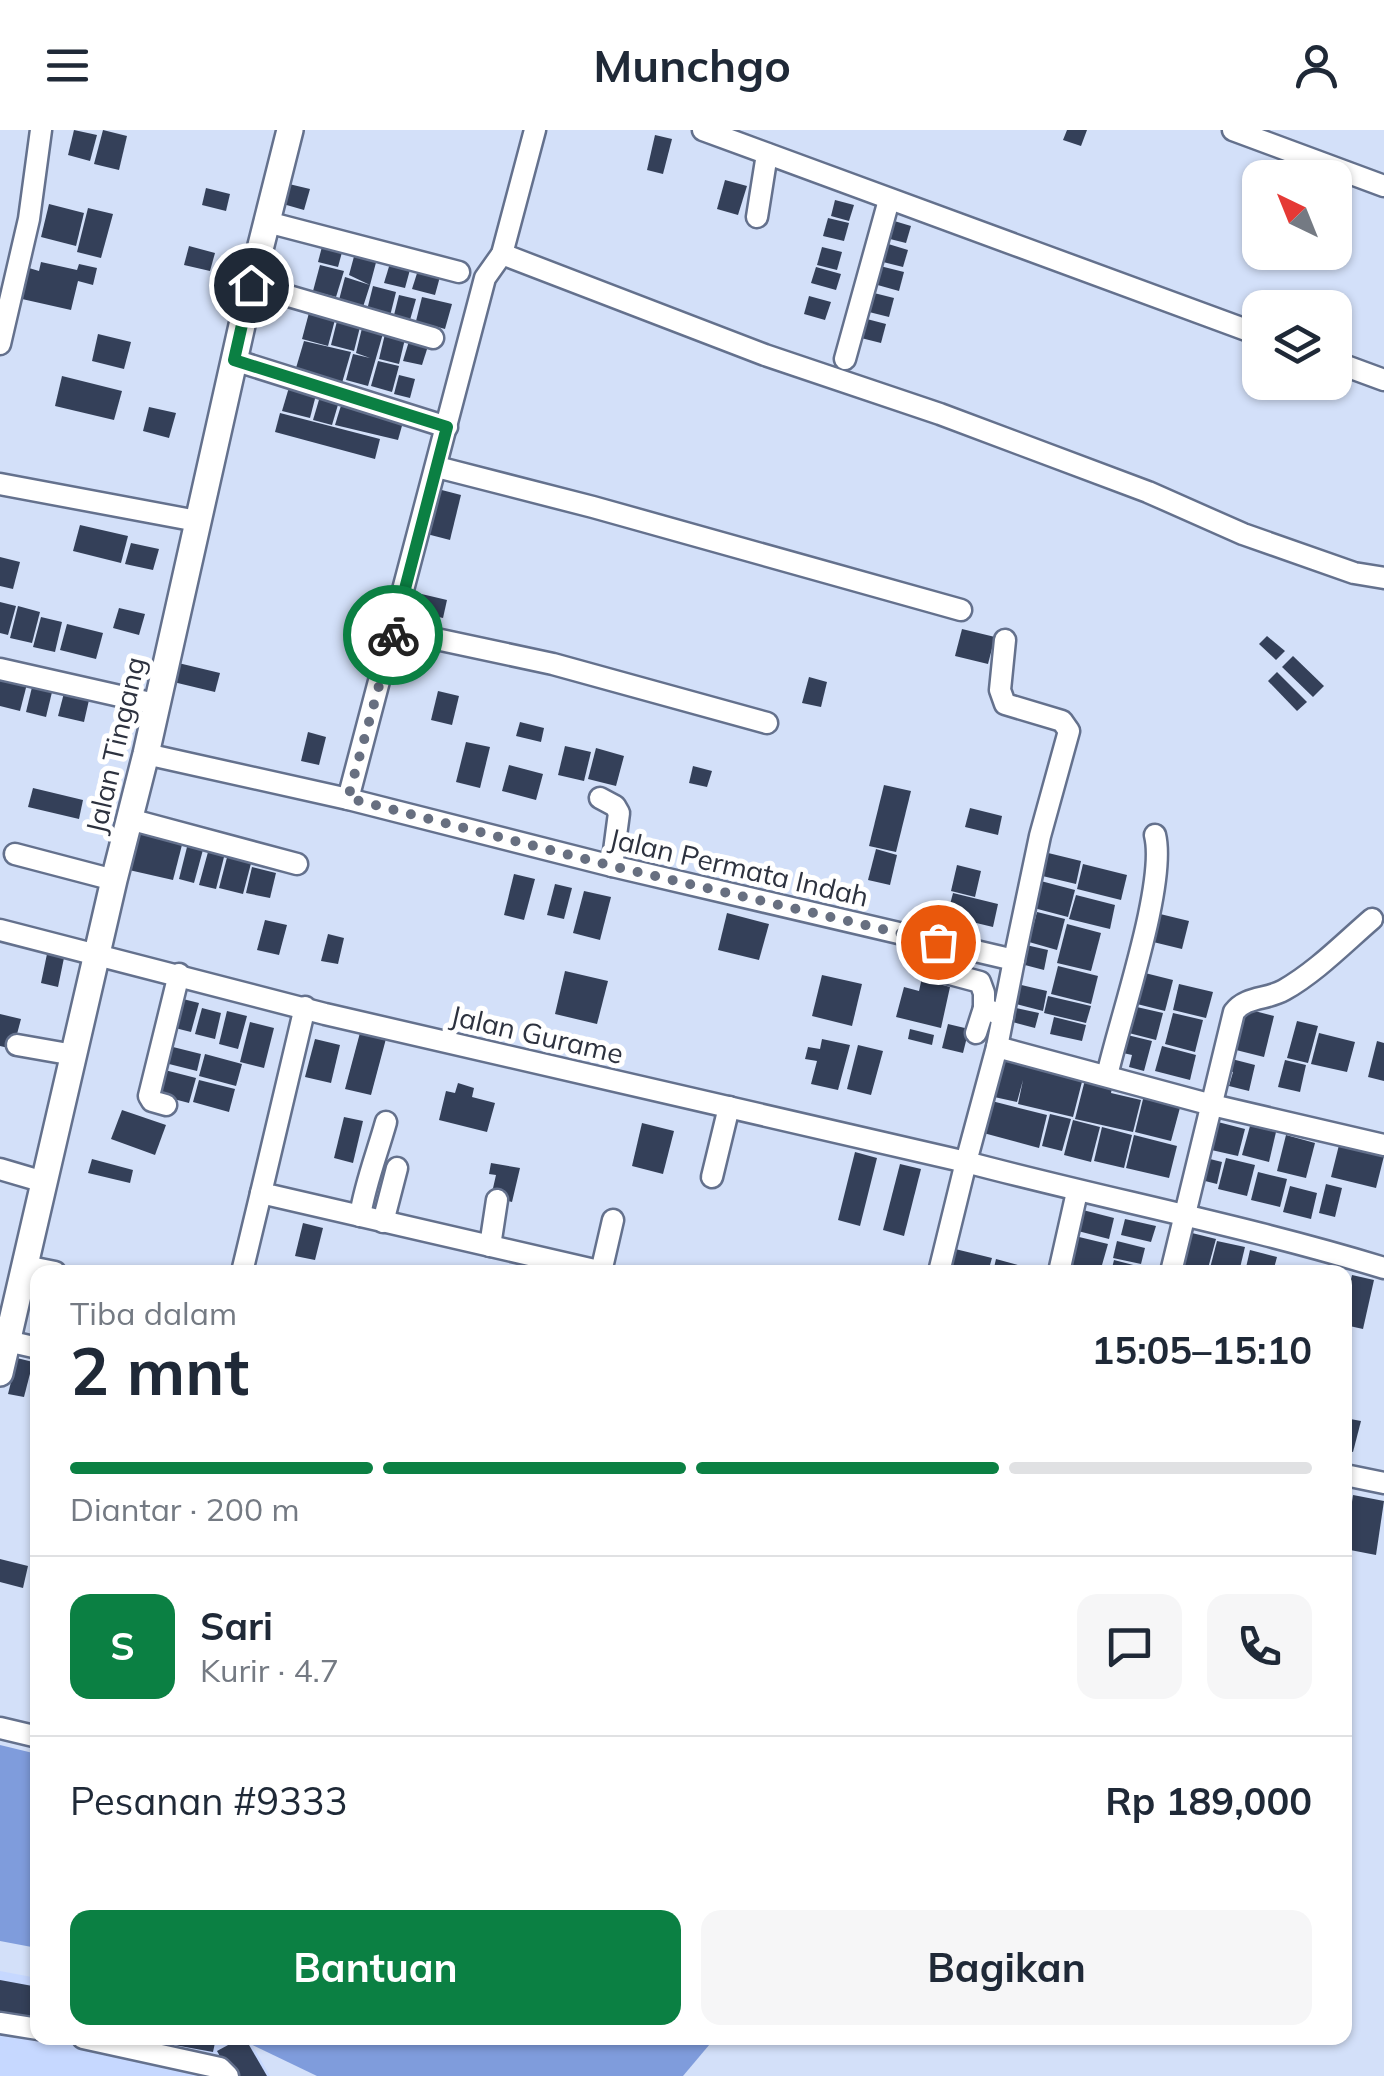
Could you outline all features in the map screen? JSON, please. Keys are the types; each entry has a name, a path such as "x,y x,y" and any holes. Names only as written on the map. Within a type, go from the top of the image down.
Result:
{"main road":[{"name":"Jalan Tingang","path":"0,1373 290,130"}],"street":[{"path":"0,344 8,270 29,218 41,130"},
{"path":"348,798 486,278 502,254 534,130"},
{"path":"704,130 1242,328"},
{"path":"1233,130 1384,186"},
{"path":"757,217 767,154"},
{"path":"846,359 888,200"},
{"path":"267,222 458,272"},
{"path":"502,254 766,355 1148,492 1234,531 1366,576 1384,578"},
{"path":"251,285 433,338"},
{"path":"234,360 447,427"},
{"path":"1352,368 1384,380"},
{"path":"437,467 961,610"},
{"path":"0,484 197,521"},
{"path":"394,630 553,664 766,723"},
{"path":"976,1034 993,1012 1014,960 1040,836 1069,731 1062,721 1006,704 1000,690 1005,640"},
{"path":"0,669 155,704"},
{"name":"Jalan Permata Indah","path":"146,754 348,798 612,866 1014,960"},
{"path":"600,798 615,806 619,813 612,866"},
{"path":"129,819 298,864"},
{"path":"1106,1076 1150,903 1158,857 1155,834"},
{"path":"15,854 114,880"},
{"path":"1173,1265 1232,1018 1238,1007 1248,1000 1280,992 1372,919"},
{"name":"Jalan Gurame","path":"0,930 305,1007 1327,1250 1384,1268"},
{"path":"940,970 980,982 993,1012 997,1047 941,1265"},
{"path":"166,1106 149,1096 179,974"},
{"path":"244,1265 305,1007"},
{"path":"18,1044 74,1055"},
{"path":"997,1047 1384,1145"},
{"path":"712,1177 729,1107"},
{"path":"360,1216 386,1122"},
{"path":"383,1222 397,1168"},
{"path":"0,1169 44,1182"},
{"path":"1061,1265 1077,1192"},
{"path":"260,1193 572,1265"},
{"path":"490,1246 497,1200"},
{"path":"603,1265 613,1220"},
{"path":"25,1266 30,1267"},
{"path":"7,1341 30,1346"},
{"path":"1352,1476 1384,1483"},
{"path":"0,1728 30,1735"},
{"path":"0,2023 30,2028"},
{"path":"116,2045 220,2068 228,2076"}],"shaded area":[{"path":"0,1745 30,1752 30,1947 0,1941"},
{"path":"0,1971 30,1977 30,2045 252,2045 270,2076 0,2076"},
{"path":"253,2045 709,2045 683,2076 317,2076"}],"building":[{"path":"74,130 97,135 90,161 68,155"},
{"path":"103,130 127,136 119,170 94,164"},
{"path":"1067,130 1087,130 1081,146 1063,140"},
{"path":"655,135 672,139 663,174 647,170"},
{"path":"725,180 747,186 738,215 717,209"},
{"path":"289,184 310,189 304,210 283,204"},
{"path":"206,188 230,194 226,211 202,205"},
{"path":"835,200 854,205 849,221 831,216"},
{"path":"49,204 84,213 76,246 41,237"},
{"path":"88,208 113,214 101,258 77,252"},
{"path":"828,218 849,223 844,241 823,236"},
{"path":"891,220 911,226 906,243 886,238"},
{"path":"324,239 344,245 338,267 318,262"},
{"path":"885,243 908,250 903,267 879,261"},
{"path":"189,246 215,253 210,271 184,265"},
{"path":"822,247 842,252 837,270 817,265"},
{"path":"356,249 378,255 370,285 349,275"},
{"path":"391,260 411,266 405,288 384,283"},
{"path":"41,262 77,270 79,264 97,268 93,285 78,281 71,310 22,299 29,268 39,271"},
{"path":"320,265 344,271 336,297 313,291"},
{"path":"880,266 904,272 899,291 874,284"},
{"path":"419,267 441,273 435,295 412,289"},
{"path":"816,267 841,274 836,290 811,283"},
{"path":"345,277 370,285 363,307 339,300"},
{"path":"373,286 396,292 390,316 367,310"},
{"path":"870,292 894,298 889,317 865,311"},
{"path":"399,295 416,299 410,320 394,315"},
{"path":"809,296 831,302 825,320 804,314"},
{"path":"422,297 452,304 445,329 416,321"},
{"path":"310,309 336,316 328,346 302,339"},
{"path":"338,317 361,323 354,351 331,345"},
{"path":"863,318 886,324 881,343 857,337"},
{"path":"363,324 384,330 368,386 346,380 353,354 370,358 356,353"},
{"path":"98,334 131,342 124,369 92,361"},
{"path":"385,334 405,339 399,364 379,359"},
{"path":"304,341 351,352 342,383 296,368"},
{"path":"409,341 428,346 422,365 403,361"},
{"path":"378,361 399,366 392,392 371,386"},
{"path":"399,375 415,379 410,398 394,394"},
{"path":"62,376 122,391 114,420 55,406"},
{"path":"290,384 317,391 310,418 282,411"},
{"path":"321,393 340,398 332,425 313,420"},
{"path":"343,399 405,415 398,440 335,425"},
{"path":"149,407 176,413 169,438 143,431"},
{"path":"280,413 380,439 375,459 275,432"},
{"path":"434,488 461,495 450,540 423,533"},
{"path":"80,525 128,536 121,563 73,551"},
{"path":"131,543 159,549 153,570 125,564"},
{"path":"0,557 20,562 13,589 0,586"},
{"path":"413,592 447,600 443,618 408,610"},
{"path":"0,602 16,606 8,635 0,633"},
{"path":"18,606 40,612 32,643 10,638"},
{"path":"119,608 145,614 139,635 113,628"},
{"path":"41,617 62,622 55,652 33,647"},
{"path":"67,624 103,633 96,659 60,650"},
{"path":"962,629 995,637 988,664 955,656"},
{"path":"1267,636 1285,651 1276,660 1259,644"},
{"path":"1293,656 1324,686 1313,697 1282,667"},
{"path":"170,661 220,673 215,692 165,680"},
{"path":"1277,672 1307,702 1297,711 1268,681"},
{"path":"809,677 827,682 821,707 802,703"},
{"path":"0,678 27,684 20,711 0,706"},
{"path":"33,683 53,688 46,717 26,712"},
{"path":"438,691 459,696 452,725 431,720"},
{"path":"64,693 89,700 84,722 58,716"},
{"path":"520,722 544,728 541,742 516,736"},
{"path":"308,732 326,737 319,765 301,761"},
{"path":"466,742 490,747 480,788 456,782"},
{"path":"565,746 591,752 584,781 558,775"},
{"path":"596,748 624,756 616,786 588,779"},
{"path":"509,765 543,774 536,800 502,791"},
{"path":"693,766 712,771 707,787 689,783"},
{"path":"884,785 911,791 896,852 869,846"},
{"path":"33,788 83,800 79,819 28,807"},
{"path":"970,808 1002,816 998,835 965,827"},
{"path":"139,830 183,841 173,880 129,870"},
{"path":"211,841 227,845 216,889 199,885"},
{"path":"188,843 204,846 194,883 179,879"},
{"path":"230,846 254,852 243,894 219,888"},
{"path":"876,849 897,855 890,885 868,880"},
{"path":"1040,851 1081,861 1076,884 1034,874"},
{"path":"1083,864 1127,875 1121,900 1077,889"},
{"path":"957,865 981,871 975,897 951,891"},
{"path":"252,867 276,873 270,898 246,893"},
{"path":"514,874 535,879 524,920 504,915"},
{"path":"1037,880 1075,890 1068,917 1030,907"},
{"path":"555,884 572,888 564,919 547,915"},
{"path":"584,891 611,897 600,940 573,933"},
{"path":"953,893 998,904 993,927 947,916"},
{"path":"1076,895 1115,905 1110,929 1069,919"},
{"path":"1037,912 1065,919 1057,950 1029,942"},
{"path":"727,913 769,924 759,960 718,950"},
{"path":"1156,913 1189,921 1182,949 1149,941"},
{"path":"265,920 287,925 279,955 257,950"},
{"path":"1067,924 1101,933 1091,971 1057,963"},
{"path":"328,934 344,938 338,964 321,961"},
{"path":"1026,945 1048,950 1044,970 1021,964"},
{"path":"48,949 65,953 58,987 41,983"},
{"path":"1058,966 1098,976 1091,1004 1051,994"},
{"path":"565,971 608,981 597,1024 555,1014"},
{"path":"1137,971 1173,980 1165,1011 1129,1002"},
{"path":"923,973 941,977 939,984 950,987 941,1028 896,1017 904,987 919,991"},
{"path":"822,975 862,984 852,1026 812,1016"},
{"path":"1013,983 1047,991 1043,1011 1008,1002"},
{"path":"1179,984 1213,992 1206,1018 1173,1010"},
{"path":"1048,996 1091,1006 1086,1023 1044,1013"},
{"path":"179,998 199,1003 191,1032 171,1027"},
{"path":"1128,1005 1163,1013 1156,1040 1121,1031"},
{"path":"1012,1007 1039,1013 1035,1028 1009,1021"},
{"path":"202,1008 221,1013 215,1039 195,1034"},
{"path":"1243,1008 1274,1016 1264,1057 1232,1049"},
{"path":"227,1011 247,1016 238,1049 219,1044"},
{"path":"1173,1013 1203,1020 1195,1052 1165,1044"},
{"path":"0,1014 21,1019 13,1049 0,1046"},
{"path":"1054,1017 1086,1025 1082,1041 1050,1034"},
{"path":"1297,1021 1318,1026 1308,1063 1287,1058"},
{"path":"250,1022 274,1028 264,1068 240,1062"},
{"path":"948,1024 969,1029 963,1053 942,1048"},
{"path":"361,1029 387,1035 371,1095 345,1089"},
{"path":"910,1029 934,1035 932,1045 908,1039"},
{"path":"1119,1033 1152,1041 1144,1071 1129,1067 1132,1055 1114,1051"},
{"path":"1319,1033 1355,1042 1347,1072 1311,1064"},
{"path":"315,1039 340,1045 331,1083 305,1077"},
{"path":"822,1039 850,1045 838,1090 811,1084 817,1061 805,1059 808,1047 820,1049"},
{"path":"1377,1041 1384,1043 1384,1081 1368,1077"},
{"path":"165,1045 201,1054 197,1071 161,1062"},
{"path":"858,1045 883,1051 871,1095 847,1089"},
{"path":"1162,1046 1196,1055 1190,1080 1155,1071"},
{"path":"205,1054 242,1064 236,1086 199,1076"},
{"path":"1006,1055 1084,1074 1073,1117 1018,1104 1023,1080 1017,1102 985,1095 992,1071 1002,1073"},
{"path":"1228,1058 1255,1065 1249,1091 1229,1086 1233,1072 1225,1070"},
{"path":"1285,1060 1306,1065 1300,1092 1278,1087"},
{"path":"157,1068 196,1078 189,1103 151,1093"},
{"path":"1086,1076 1113,1083 1111,1093 1141,1100 1133,1132 1075,1119"},
{"path":"199,1080 235,1089 229,1112 193,1102"},
{"path":"458,1083 474,1088 472,1097 495,1103 487,1132 439,1120 446,1091 455,1093"},
{"path":"1144,1095 1181,1104 1171,1141 1135,1132"},
{"path":"984,1099 1047,1115 1039,1148 976,1131"},
{"path":"122,1110 166,1125 155,1155 111,1139"},
{"path":"1050,1114 1071,1119 1062,1151 1042,1146"},
{"path":"344,1117 363,1121 353,1163 334,1158"},
{"path":"1073,1120 1100,1127 1091,1162 1064,1155"},
{"path":"1214,1121 1245,1129 1238,1156 1207,1149"},
{"path":"642,1123 674,1131 663,1174 632,1166"},
{"path":"1250,1126 1276,1132 1269,1162 1242,1155"},
{"path":"1102,1127 1132,1135 1124,1168 1094,1161"},
{"path":"1134,1135 1177,1146 1169,1178 1126,1168"},
{"path":"1286,1135 1315,1143 1306,1178 1277,1171"},
{"path":"1339,1145 1384,1156 1376,1188 1331,1177"},
{"path":"855,1152 877,1158 860,1226 838,1220"},
{"path":"1202,1157 1222,1162 1217,1184 1197,1179"},
{"path":"1226,1158 1255,1165 1247,1196 1218,1189"},
{"path":"92,1159 133,1170 130,1183 88,1173"},
{"path":"491,1163 520,1168 512,1202 491,1197 496,1175 489,1174"},
{"path":"900,1164 921,1169 904,1236 883,1230"},
{"path":"1258,1172 1287,1179 1280,1207 1251,1200"},
{"path":"1326,1184 1342,1188 1335,1217 1319,1213"},
{"path":"1290,1186 1317,1193 1311,1219 1283,1212"},
{"path":"1079,1209 1114,1218 1109,1239 1074,1230"},
{"path":"1125,1219 1156,1226 1151,1242 1121,1235"},
{"path":"303,1223 323,1228 315,1260 295,1256"},
{"path":"1188,1232 1216,1239 1209,1265 1180,1265"},
{"path":"1075,1236 1108,1244 1102,1265 1067,1264"},
{"path":"1117,1241 1145,1248 1141,1264 1113,1258"},
{"path":"1217,1241 1245,1247 1241,1265 1211,1265"},
{"path":"947,1247 992,1258 990,1265 942,1265"},
{"path":"1250,1250 1277,1257 1275,1265 1247,1265"},
{"path":"996,1259 1018,1265 995,1265"},
{"path":"1352,1275 1374,1280 1363,1329 1352,1327"},
{"path":"17,1358 30,1361 24,1397 8,1394"},
{"path":"1352,1419 1361,1421 1352,1452"},
{"path":"1353,1495 1384,1501 1376,1555 1352,1550"},
{"path":"0,1559 28,1566 23,1588 0,1582"},
{"path":"0,1980 30,1986 30,2017 0,2011"},
{"path":"174,2045 214,2045 213,2052"},
{"path":"228,2045 249,2045 267,2076 231,2076 217,2051"}],"way so far":[{"path":"393,635 348,798 612,866 938,942"}],"route":[{"path":"251,285 234,360 447,427 393,635"}]}
